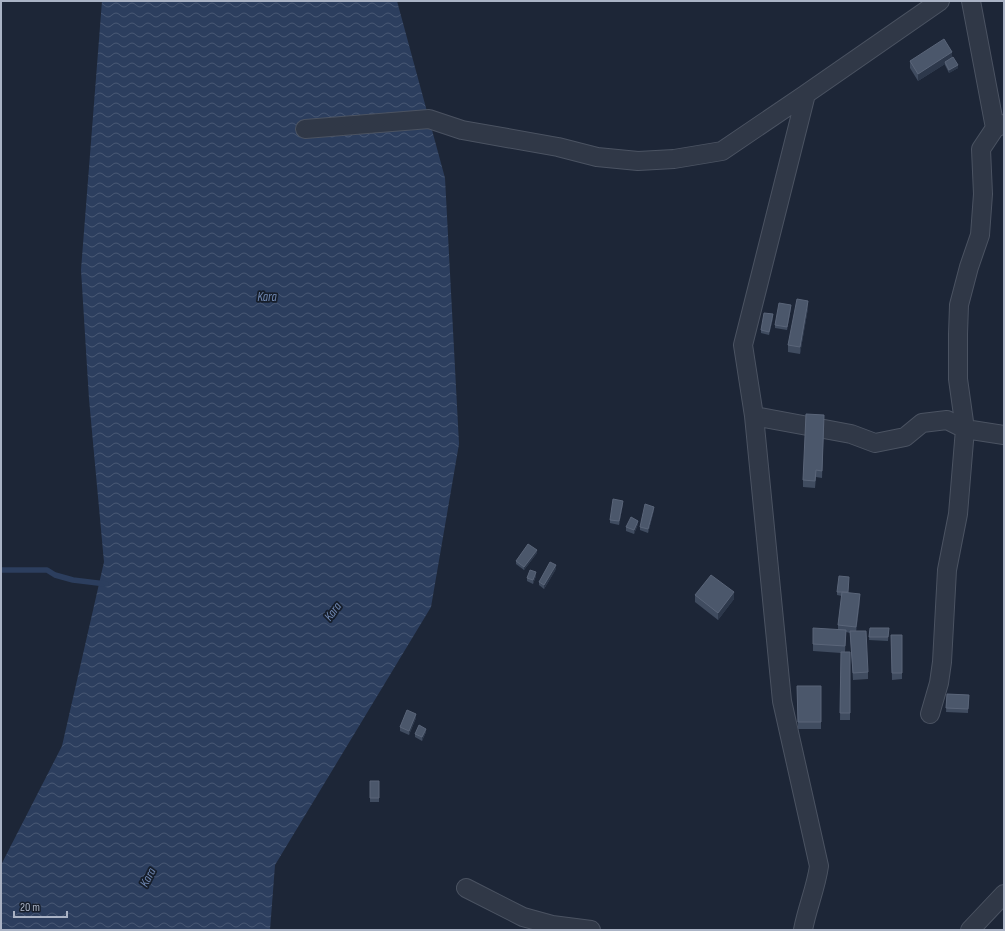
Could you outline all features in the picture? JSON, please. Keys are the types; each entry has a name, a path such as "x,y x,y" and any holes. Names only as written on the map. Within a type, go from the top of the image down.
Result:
{"street":[{"path":"305,129 429,119 462,130 558,146 597,156 638,161 674,159 722,151 940,1"},
{"path":"930,714 939,683 942,662 947,570 958,514 965,429 958,379 959,305 980,234 983,194 981,149 1000,126 971,1"},
{"path":"803,930 805,918 816,884 818,866 782,701 754,416 743,345 806,94"},
{"path":"754,416 851,434 875,443 905,437 922,423 947,420 965,429 1004,435"},
{"path":"466,888 523,917 552,925 591,930"},
{"path":"970,930 1004,894"}],"water":[{"name":"Kara","path":"102,1 397,1 445,178 459,444 431,607 275,865 270,930 1,930 1,865 62,746 104,562 89,399 81,270"}],"building":[{"path":"944,39 952,52 918,74 910,61"},
{"path":"953,57 958,65 949,70 945,62"},
{"path":"797,299 808,301 800,347 788,345"},
{"path":"779,303 791,305 787,327 775,325"},
{"path":"764,313 773,314 769,332 761,330"},
{"path":"806,414 824,415 822,471 816,470 815,481 803,480"},
{"path":"613,499 623,501 619,521 610,520"},
{"path":"645,504 654,507 648,529 640,527"},
{"path":"631,517 638,521 634,530 626,527"},
{"path":"528,544 537,550 524,567 516,561"},
{"path":"550,562 556,565 544,585 539,582"},
{"path":"530,570 536,572 533,580 527,578"},
{"path":"711,575 734,592 718,613 695,595"},
{"path":"839,576 849,577 848,592 837,592"},
{"path":"842,592 860,594 856,627 838,625"},
{"path":"813,628 846,630 845,646 813,644"},
{"path":"870,628 889,628 888,637 869,637"},
{"path":"850,631 866,631 868,672 853,673"},
{"path":"891,635 902,635 902,673 892,673"},
{"path":"841,652 850,652 850,713 840,713"},
{"path":"797,686 821,686 821,722 798,722"},
{"path":"947,694 969,695 968,709 946,708"},
{"path":"407,710 416,714 409,731 400,727"},
{"path":"419,725 426,729 422,737 415,734"},
{"path":"370,781 379,781 379,798 370,798"}],"waterway":[{"path":"1,570 47,570 55,575 73,580 106,584"}]}
